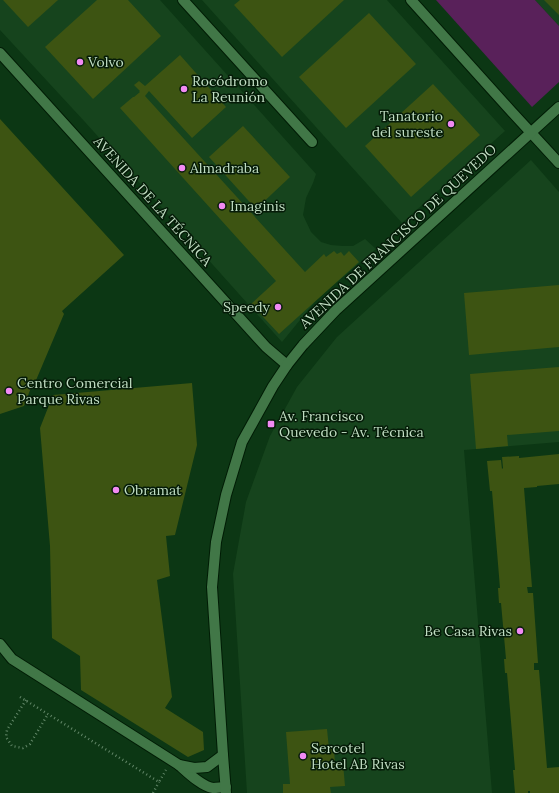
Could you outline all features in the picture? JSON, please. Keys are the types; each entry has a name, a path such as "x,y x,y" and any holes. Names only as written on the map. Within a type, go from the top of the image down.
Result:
{"street":[{"path":"183,0 312,142"},
{"path":"411,0 559,163"},
{"name":"AVENIDA DE LA TÉCNICA","path":"0,53 266,347 287,365"},
{"name":"AVENIDA DE FRANCISCO DE QUEVEDO","path":"226,790 212,587 216,542 226,495 242,442 273,386 287,365 303,345 336,310 559,107"},
{"path":"0,644 12,659 176,763 193,778 209,787 226,790"},
{"path":"0,657 12,659"},
{"path":"176,763 194,768 207,767 223,755"}],"path":[{"path":"20,697 159,782"},
{"path":"26,700 7,730 6,737 12,746 23,748 30,744 48,714"},
{"path":"153,793 159,782 176,763"}],"shaded area":[{"path":"0,0 160,0 316,174 306,198 303,215 311,232 321,242 331,245 353,246 365,239 376,249 318,298 282,342 85,122 0,30"},
{"path":"202,0 387,0 505,131 402,223"},
{"path":"436,0 535,0 559,26 559,82 532,107"},
{"path":"535,0 559,0 559,26"},
{"path":"531,160 559,192 559,442 464,450 492,793 247,793 233,574 246,502 270,436 297,387 337,337"}],"building":[{"path":"3,0 58,0 28,27"},
{"path":"97,0 128,0 161,36 93,99 45,47"},
{"path":"240,0 344,0 282,57 234,5"},
{"path":"544,0 559,0 559,15"},
{"path":"369,13 416,64 346,128 299,77"},
{"path":"180,55 226,107 192,138 149,91 145,96 305,272 324,254 326,257 334,251 337,254 341,252 344,256 349,251 359,262 279,334 251,304 276,281 120,108 140,92 134,85 139,81 145,86"},
{"path":"433,84 480,135 411,197 365,146"},
{"path":"0,119 124,255 62,311 64,314 24,406 0,414"},
{"path":"243,126 290,177 256,209 209,157"},
{"path":"559,285 559,347 469,355 464,293"},
{"path":"559,367 559,431 507,435 508,446 476,449 470,374"},
{"path":"192,383 197,445 175,535 166,536 170,576 157,580 172,697 165,708 203,732 204,750 188,757 81,690 80,656 52,638 50,546 40,428 53,395"},
{"name":"Be Casa Rivas","path":"559,454 559,484 524,488 532,587 527,587 528,593 533,593 538,663 534,663 534,670 539,670 547,768 559,767 559,793 530,793 530,791 528,791 528,793 515,793 513,770 515,770 507,673 505,673 504,659 506,659 501,603 499,603 498,588 500,588 492,491 490,491 487,461 501,460 502,469 502,457 519,456 519,458"},
{"path":"327,729 329,749 334,749 335,764 343,763 345,786 330,787 331,793 283,793 283,784 290,784 286,732"}],"place":[{"name":"Volvo","path":"80,62"},
{"name":"Rocódromo La Reunión","path":"184,89"},
{"name":"Tanatorio del sureste","path":"451,124"},
{"name":"Almadraba","path":"182,168"},
{"name":"Imaginis","path":"222,206"},
{"name":"Speedy","path":"278,307"},
{"name":"Centro Comercial Parque Rivas","path":"9,391"},
{"name":"Av. Francisco Quevedo - Av. Técnica","path":"271,424"},
{"name":"Obramat","path":"116,490"},
{"name":"Be Casa Rivas","path":"520,631"},
{"name":"Sercotel Hotel AB Rivas","path":"303,756"}]}
